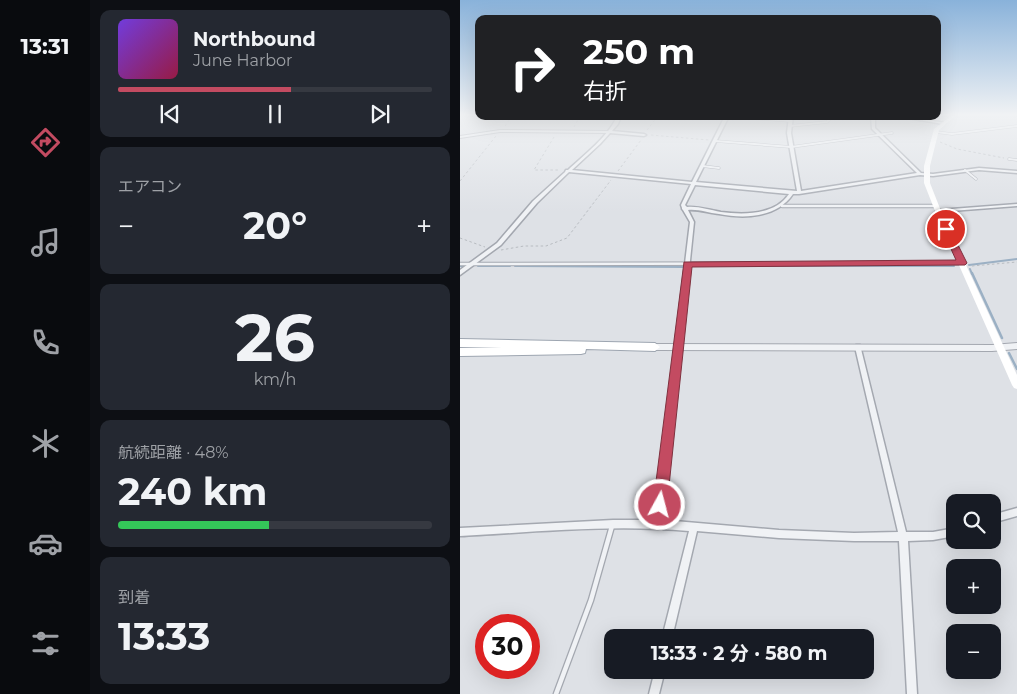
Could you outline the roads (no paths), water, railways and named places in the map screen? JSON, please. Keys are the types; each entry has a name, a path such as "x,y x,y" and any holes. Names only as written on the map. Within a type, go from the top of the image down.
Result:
{"main road":[{"path":"933,147 923,174 1017,385"},
{"path":"460,342 655,348"},
{"path":"460,352 655,348"}],"street":[{"path":"460,273 492,249 526,211 592,147"},
{"path":"658,524 692,220 683,206 712,147"},
{"path":"791,147 799,193"},
{"path":"894,147 923,174"},
{"path":"567,171 792,193 923,174 965,170 1017,172"},
{"path":"684,209 701,208 724,214 741,215 782,206 792,193"},
{"path":"937,209 1017,205"},
{"path":"655,348 1017,346"},
{"path":"858,348 903,536 912,694"},
{"path":"1001,516 1017,512"},
{"path":"460,532 613,524 658,524 788,535 903,536 946,533"},
{"path":"670,629 694,528"},
{"path":"654,694 658,679"}],"lane":[{"path":"1010,159 1017,160"},
{"path":"702,166 719,168"},
{"path":"965,170 976,178"},
{"path":"782,206 937,209"},
{"path":"460,264 963,265"},
{"path":"556,694 591,600 613,524"}],"waterway":[{"path":"969,265 1017,259"},
{"path":"478,266 510,266"},
{"path":"515,266 683,267"},
{"path":"692,266 954,266"},
{"path":"970,269 972,274"},
{"path":"972,273 1002,338"},
{"path":"1009,353 1017,369"}]}
